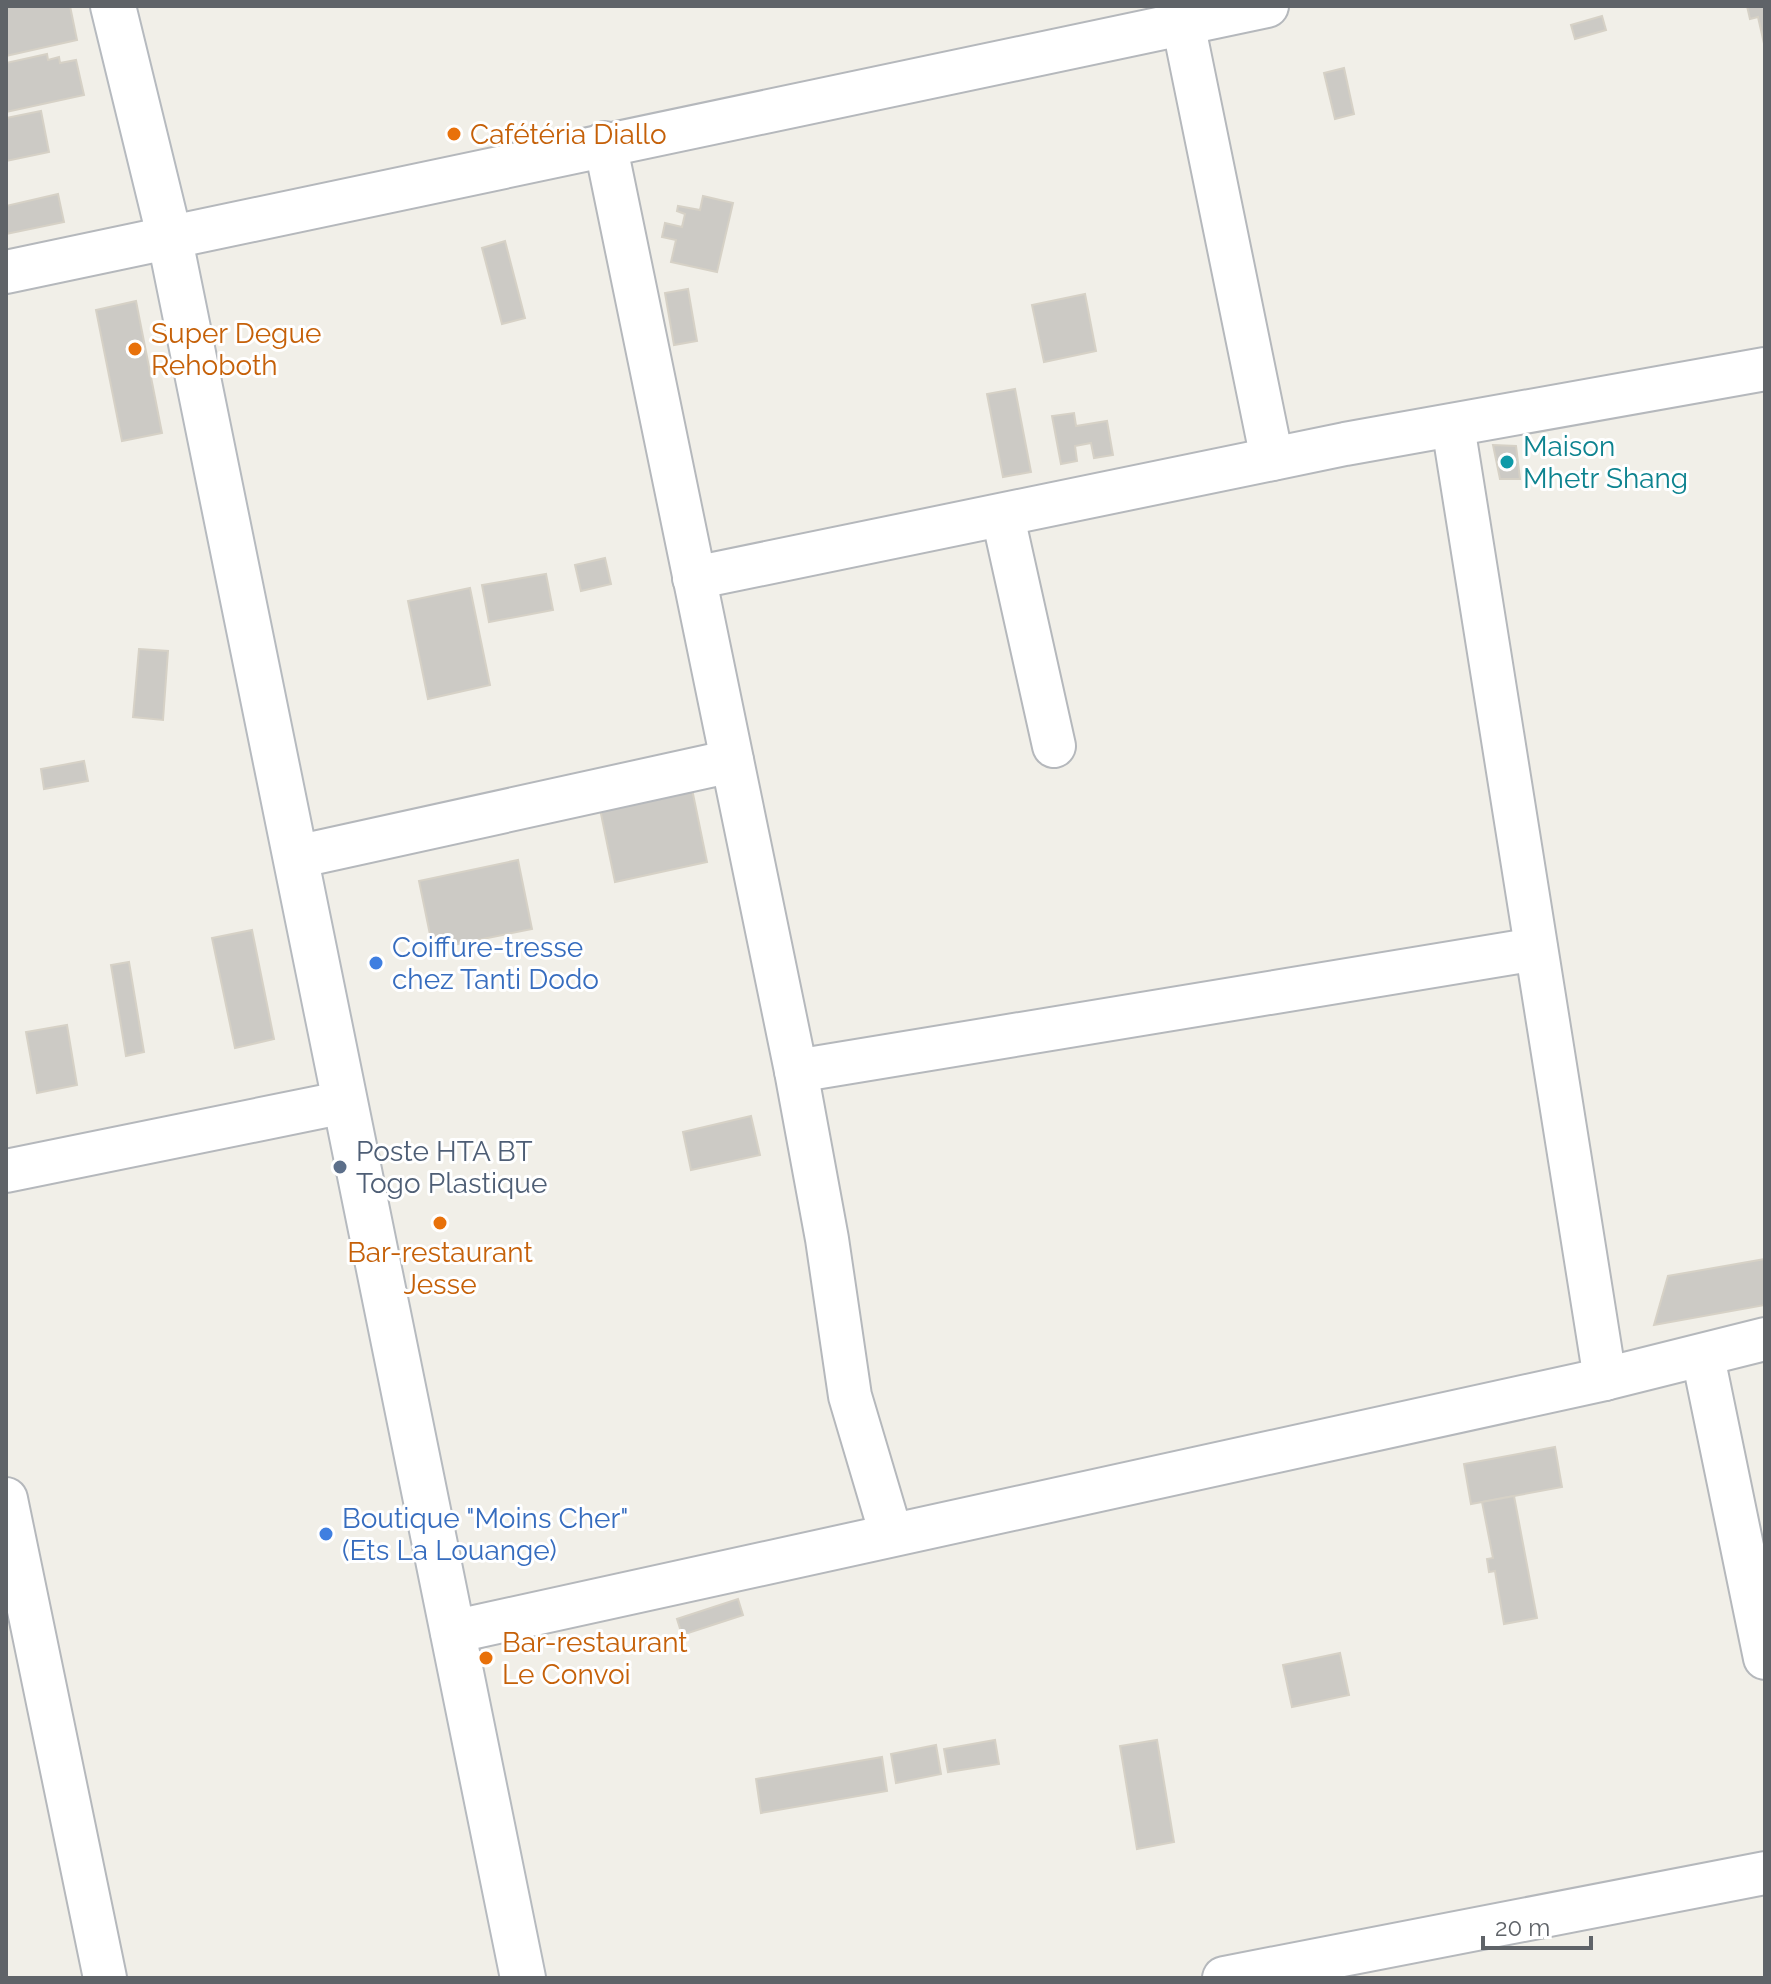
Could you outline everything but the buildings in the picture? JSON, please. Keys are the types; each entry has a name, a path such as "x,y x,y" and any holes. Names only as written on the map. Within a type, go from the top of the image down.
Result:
{"street":[{"path":"113,6 169,235 523,1978"},
{"path":"6,272 605,143 1267,6"},
{"path":"1183,23 1272,459"},
{"path":"605,143 796,1071 827,1239 850,1396 891,1534"},
{"path":"694,578 1003,517 1272,459 1765,369"},
{"path":"1453,426 1605,1379"},
{"path":"1003,517 1054,746"},
{"path":"296,857 732,761"},
{"path":"796,1071 1536,949"},
{"path":"6,1171 345,1102"},
{"path":"452,1632 1605,1379 1703,1357 1765,1339"},
{"path":"1703,1357 1765,1658"},
{"path":"6,1499 16,1586 105,1978"},
{"path":"1224,1978 1765,1873"}],"place":[{"name":"Cafétéria Diallo","path":"454,134"},
{"name":"Super Degue Rehoboth","path":"135,349"},
{"name":"Maison Mhetr Shang","path":"1507,462"},
{"name":"Coiffure-tresse chez Tanti Dodo","path":"376,963"},
{"name":"Poste HTA BT Togo Plastique","path":"340,1167"},
{"name":"Bar-restaurant Jesse","path":"440,1223"},
{"name":"Boutique \"Moins Cher\" (Ets La Louange)","path":"326,1534"},
{"name":"Bar-restaurant Le Convoi","path":"486,1658"}]}
